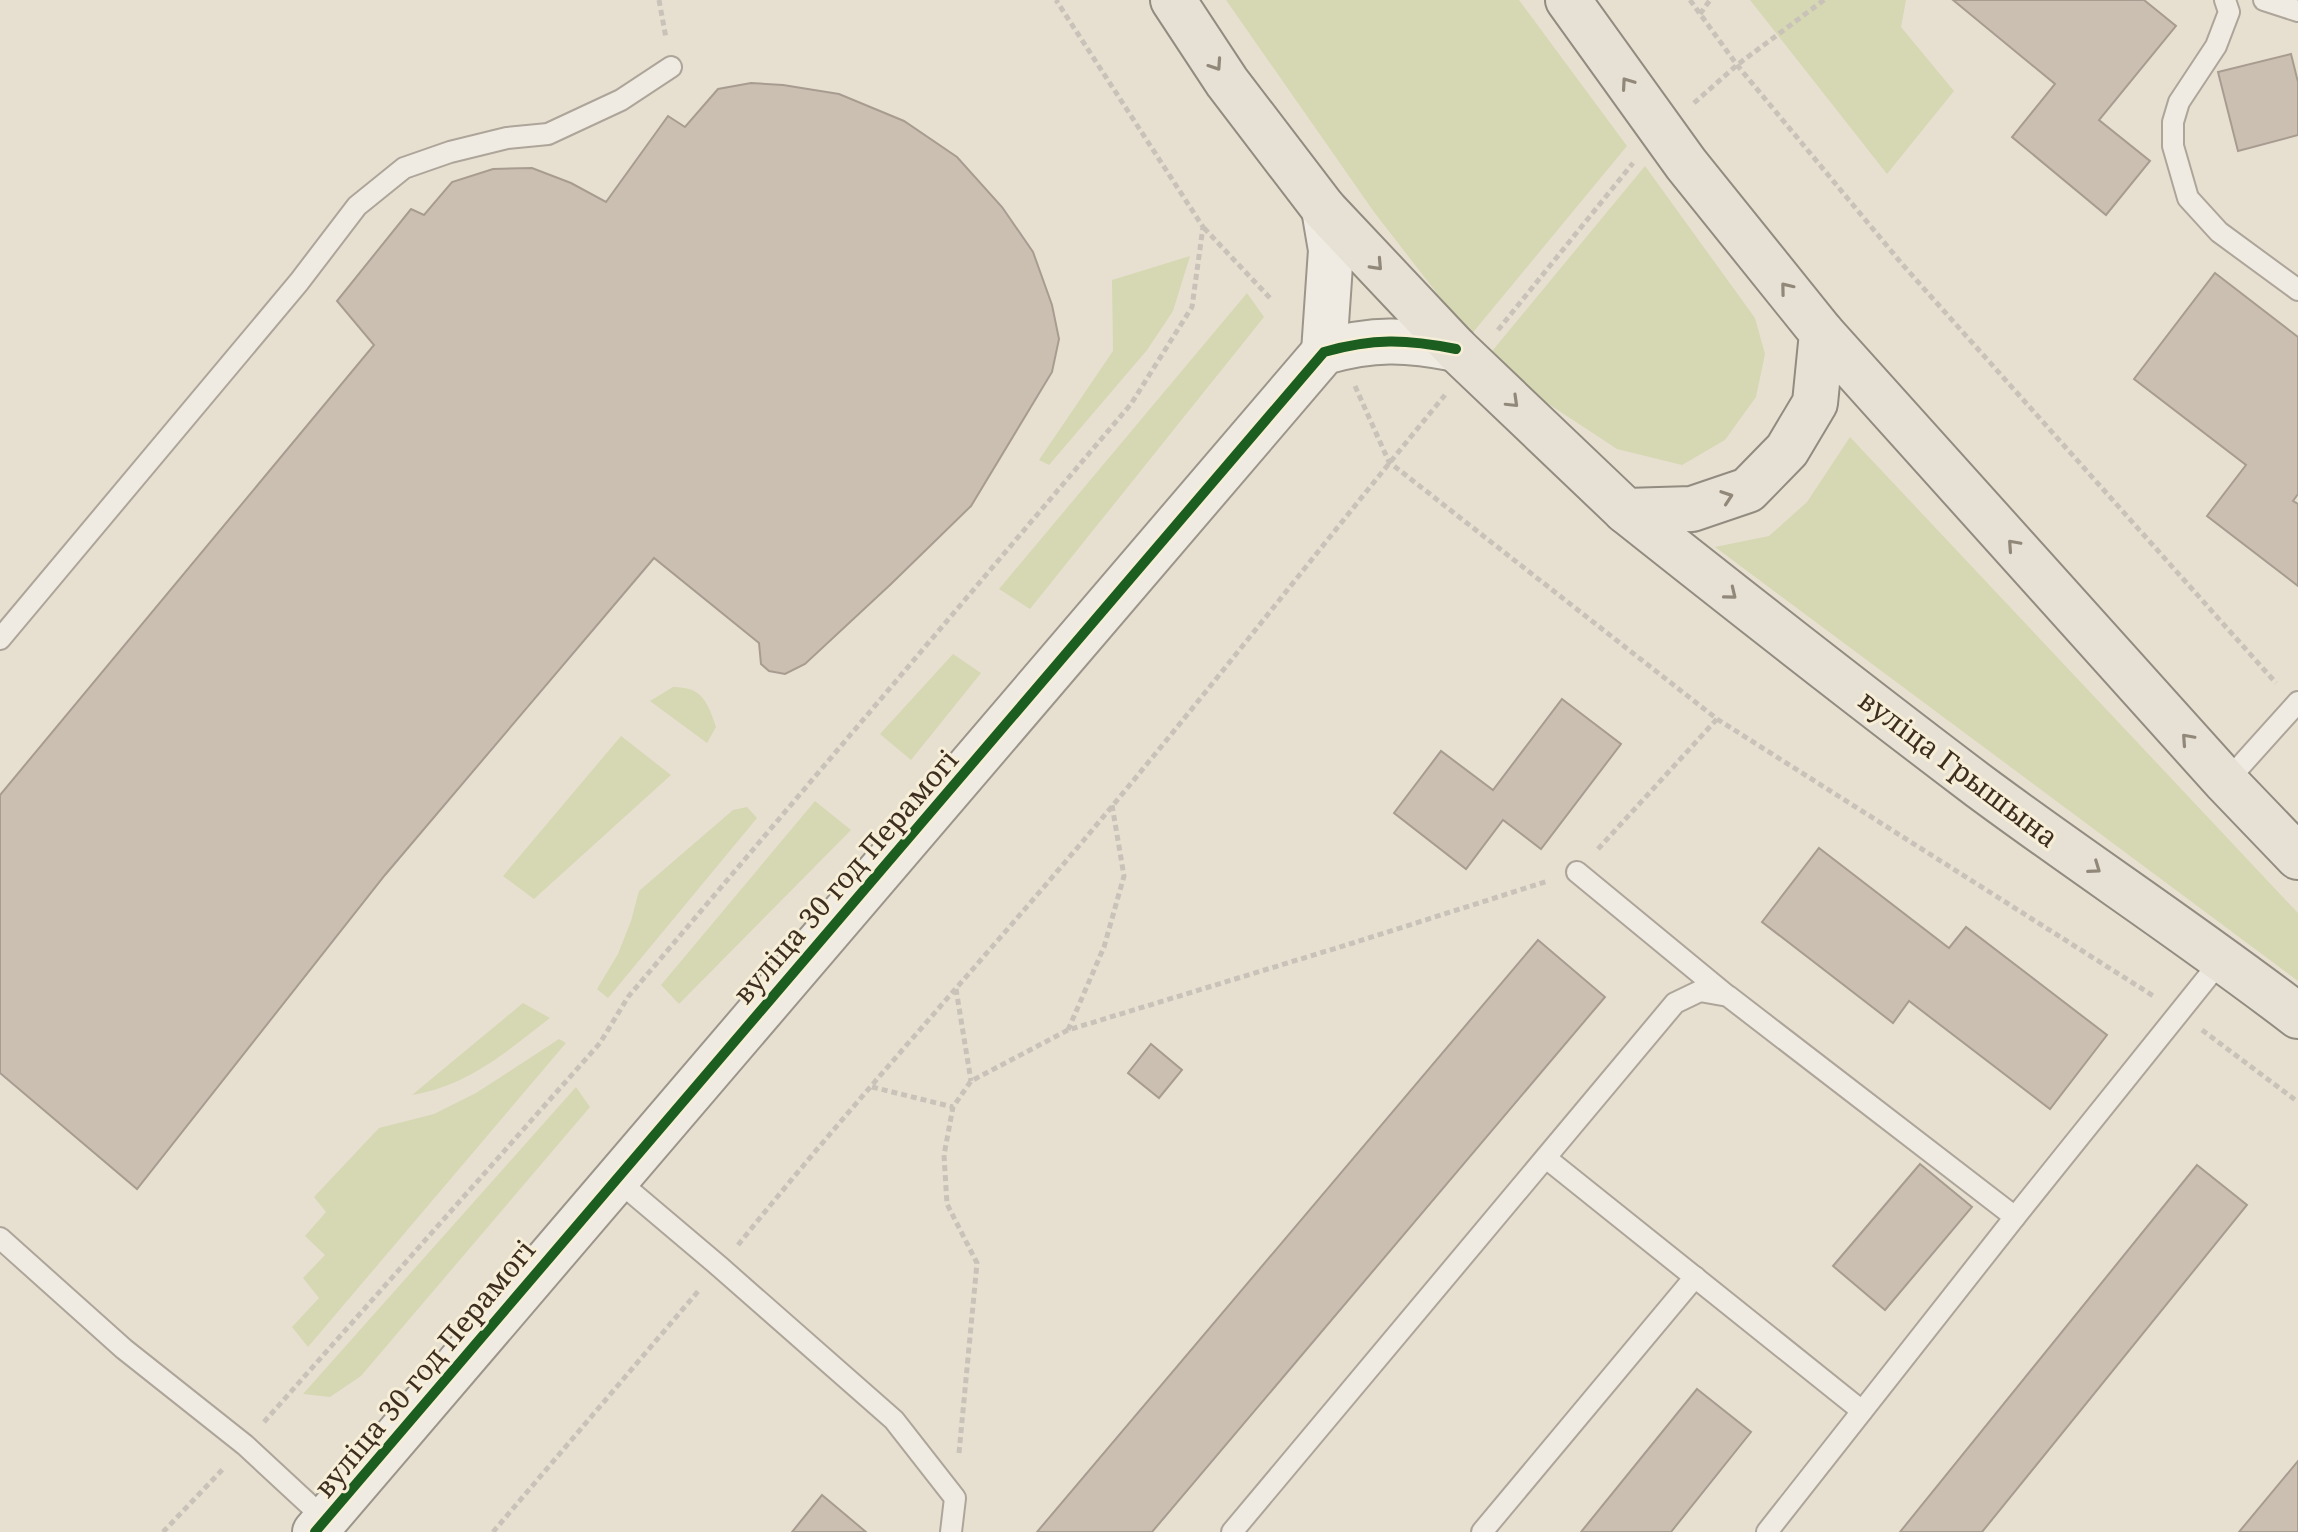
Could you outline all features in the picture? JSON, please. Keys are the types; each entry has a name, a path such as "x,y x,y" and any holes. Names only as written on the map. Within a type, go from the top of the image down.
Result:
{"main road":[{"name":"вуліца Грышына","path":"1173,0 1227,82 1324,209 1456,349 1626,511 1969,778 2223,958 2298,1016"},
{"path":"1568,0 1686,164 1822,333 2226,782 2298,857"},
{"path":"1626,511 1692,509 1748,490 1787,450 1815,403 1822,333"}],"street":[{"path":"1324,209 1331,250 1338,367"},
{"path":"1338,367 1349,345 1384,340 1422,342 1456,349"},
{"name":"вуліца 30 год Перамогі","path":"321,1526 874,880 1338,367"}],"lane":[{"path":"2225,0 2229,12 2216,46 2179,102 2173,122 2173,146 2188,198 2219,232 2298,290"},
{"path":"2264,0 2298,11"},
{"path":"0,639 290,293 357,206 404,168 450,152 507,138 548,134 621,100 671,67"},
{"path":"2226,782 2297,703"},
{"path":"1577,872 1728,996 2015,1217"},
{"path":"1767,1532 2223,958"},
{"path":"1232,1532 1675,1003 1700,991 1728,996"},
{"path":"1546,1158 1862,1411"},
{"path":"616,1179 894,1420 955,1498 951,1532"},
{"path":"0,1238 124,1349 245,1445 321,1526"},
{"path":"1482,1532 1695,1277"}],"path":[{"path":"1056,0 1203,227 1270,298"},
{"path":"1690,0 1737,65 1902,264 2297,703"},
{"path":"1700,14 1710,0"},
{"path":"1685,111 1737,65 1824,0"},
{"path":"1497,331 1636,161"},
{"path":"163,1532 245,1445 600,1043 628,997 1131,404 1192,307 1203,227"},
{"path":"1338,367 1389,462 1717,719 2179,1012 2298,1102"},
{"path":"493,1532 720,1267 818,1146 872,1087 1112,804 1445,395"},
{"path":"955,1498 977,1263 947,1204 944,1155 953,1107 971,1081 1068,1030 1577,872 1717,719"},
{"path":"1068,1030 1104,947 1124,876 1112,804"},
{"path":"956,989 971,1081"},
{"path":"872,1087 953,1107"}],"green space":[{"path":"1226,0 1519,0 1627,146 1470,336 1374,212"},
{"path":"1750,0 1906,0 1901,27 1954,91 1887,174"},
{"path":"1645,166 1755,318 1765,354 1756,397 1725,440 1682,465 1617,449 1547,403 1488,356"},
{"path":"1190,256 1173,311 1147,350 1049,465 1039,460 1113,351 1112,280"},
{"path":"1247,293 1264,317 1030,609 999,589"},
{"path":"1850,437 2298,913 2298,981 1715,547 1769,536 1807,502"},
{"path":"953,654 981,673 911,760 880,734"},
{"path":"673,687 691,690 706,703 716,727 707,743 650,701"},
{"path":"621,736 671,775 534,899 503,876"},
{"path":"815,801 851,830 679,1004 661,985"},
{"path":"747,807 757,818 608,998 597,989 618,954 639,891 733,810"},
{"path":"523,1003 550,1018 486,1066 451,1084 412,1095"},
{"path":"559,1039 566,1043 308,1347 292,1327 319,1298 303,1278 325,1255 305,1236 326,1212 314,1197 379,1128 434,1114 476,1093"},
{"path":"576,1087 590,1107 361,1376 330,1397 303,1394"}],"building":[{"path":"1953,0 2144,0 2176,26 2099,120 2150,161 2106,215 2012,137 2055,84"},
{"path":"2291,54 2298,82 2298,135 2238,151 2218,72"},
{"path":"751,83 839,94 904,121 957,157 1002,207 1033,252 1052,305 1059,339 1052,372 971,506 805,664 785,674 769,671 761,664 759,643 654,558 385,875 137,1189 0,1073 0,795 374,345 337,301 411,209 424,215 452,182 493,169 532,168 571,183 606,202 668,116 685,127 718,89"},
{"path":"2215,273 2298,337 2298,494 2293,501 2298,504 2298,586 2207,516 2246,465 2134,379"},
{"path":"1562,699 1621,744 1541,849 1503,820 1466,869 1394,813 1441,751 1493,790"},
{"path":"1819,848 1949,948 1966,927 2107,1035 2050,1109 1909,1001 1893,1023 1762,922"},
{"path":"1538,940 1605,997 1152,1532 1037,1532"},
{"path":"1151,1044 1182,1070 1159,1098 1128,1073"},
{"path":"1920,1164 1972,1207 1885,1310 1833,1266"},
{"path":"2197,1165 2247,1205 1982,1532 1900,1532"},
{"path":"1697,1389 1751,1432 1671,1532 1581,1532"},
{"path":"2298,1461 2298,1532 2239,1532"},
{"path":"822,1495 866,1532 792,1532"}],"cycle path":[{"path":"315,1532 1324,352 1358,344 1390,342 1456,349"}]}
